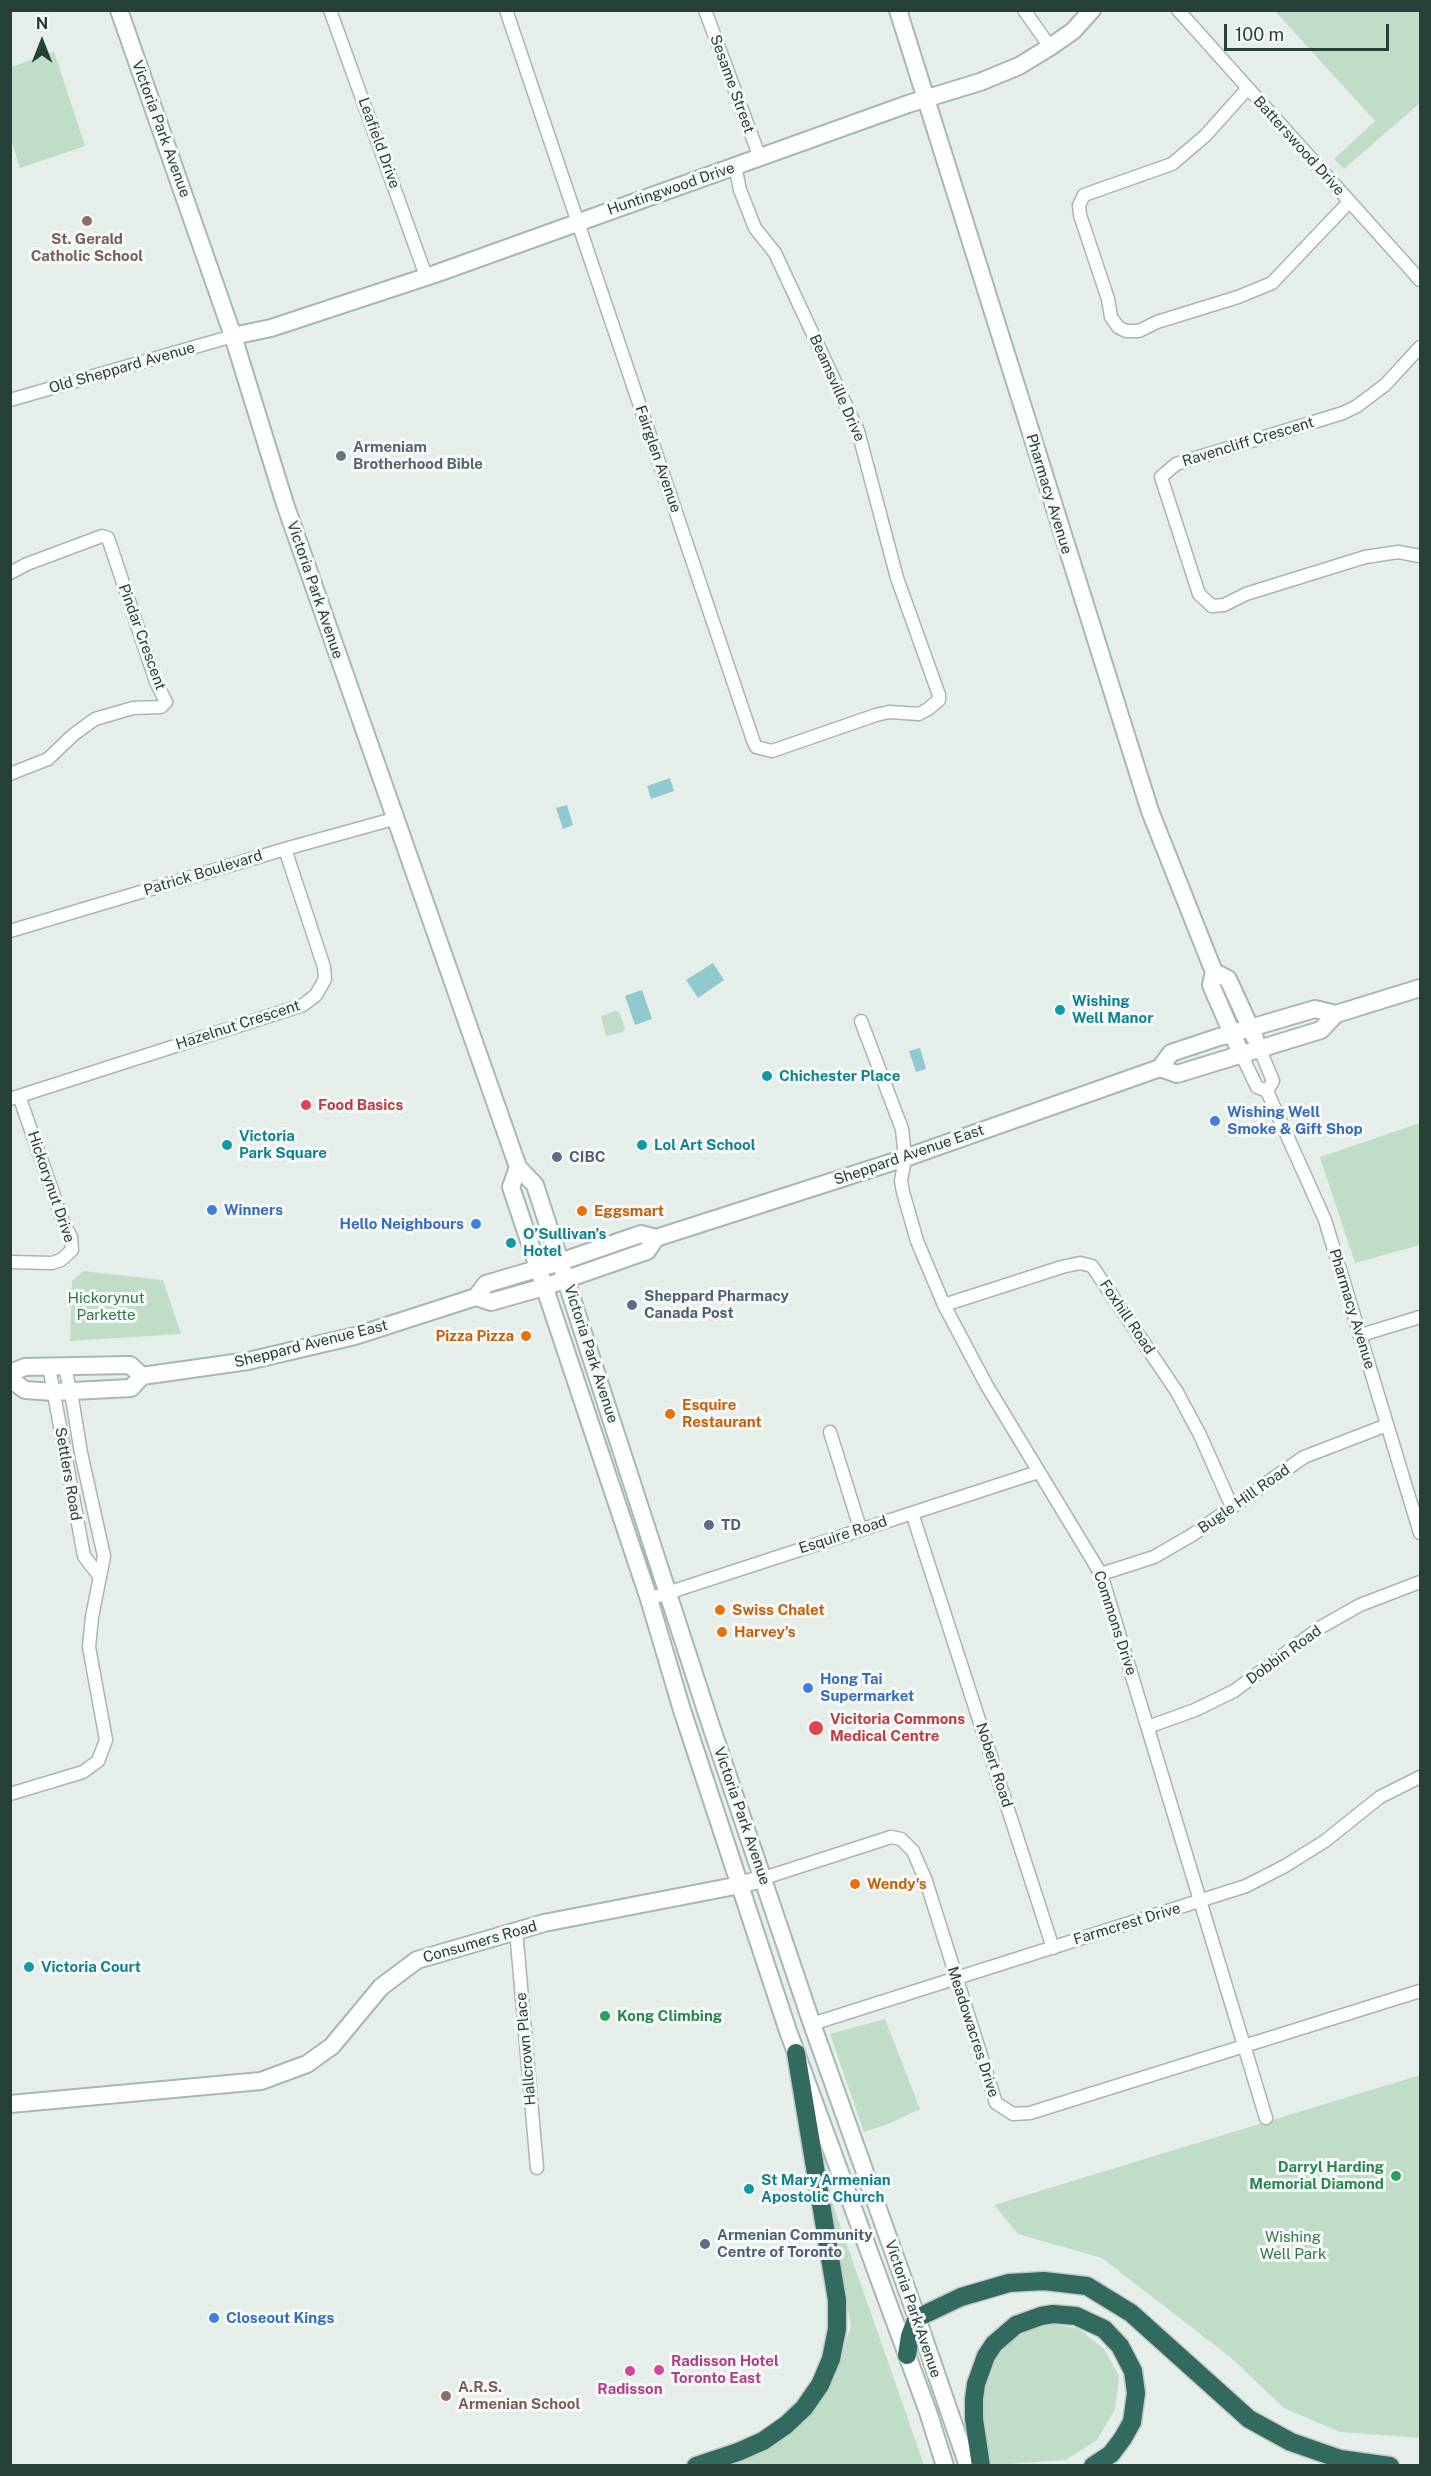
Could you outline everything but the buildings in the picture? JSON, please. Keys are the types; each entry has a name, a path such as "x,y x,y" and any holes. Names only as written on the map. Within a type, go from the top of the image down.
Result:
{"highway":[{"path":"696,2466 763,2441 786,2425 804,2408 820,2385 831,2359 837,2329 837,2300 796,2053"},
{"path":"907,2355 910,2336 918,2318 961,2297 1009,2283 1044,2281 1087,2286 1131,2313 1249,2419 1291,2442 1340,2459 1390,2466"},
{"path":"981,2466 970,2454 976,2384 986,2356 994,2344 1016,2325 1053,2314 1076,2316 1096,2324 1112,2336 1126,2353 1136,2381 1136,2406 1132,2422 1111,2454 1093,2466"}],"main road":[{"name":"Victoria Park Avenue","path":"119,10 233,336 285,504 518,1167 535,1185 712,1729 812,2024 918,2318 970,2454"},
{"name":"Pharmacy Avenue","path":"898,10 1150,811 1215,972 1211,985 1241,1054"},
{"name":"Huntingwood Drive","path":"233,336 271,328 426,276 925,98 980,82 1019,66 1050,47 1073,31 1092,10"},
{"name":"Pharmacy Avenue","path":"1215,972 1228,979 1259,1047"},
{"name":"Sheppard Avenue East","path":"1160,1068 1177,1074 1259,1047 1321,1030 1336,1014 1420,988"},
{"name":"Sheppard Avenue East","path":"10,1379 25,1390 131,1388 142,1376 248,1361 355,1336 476,1297 486,1284 641,1234 656,1238 905,1158 1160,1068 1171,1053 1315,1009 1336,1014"},
{"name":"Victoria Park Avenue","path":"518,1167 511,1187 649,1599 682,1710 796,2053 943,2459"},
{"name":"Sheppard Avenue East","path":"476,1297 491,1302 544,1287 647,1251 656,1238"},
{"path":"10,1373 25,1367 130,1365 142,1376"},
{"name":"Meadowacres Drive","path":"740,1885 764,1878"},
{"name":"Consumers Road","path":"10,2104 261,2082 307,2064 332,2046 381,1987 417,1960 516,1930 740,1885"}],"street":[{"name":"Leafield Drive","path":"330,10 426,276"},
{"name":"Fairglen Avenue","path":"506,10 756,747 772,751 889,712 919,714"},
{"name":"Sesame Street","path":"705,10 760,158"},
{"path":"1024,10 1050,47"},
{"name":"Batterswood Drive","path":"1178,10 1420,280"},
{"path":"1248,88 1206,136 1172,164 1084,195 1079,205 1080,215 1108,299 1111,317 1118,327 1126,331 1139,331 1157,322 1238,297 1272,283 1349,202"},
{"name":"Beamsville Drive","path":"735,166 740,189 755,228 775,253 858,431 897,578 939,695 939,699 919,714"},
{"name":"Old Sheppard Avenue","path":"10,400 233,336"},
{"name":"Ravencliff Crescent","path":"1420,347 1385,385 1343,413 1176,464 1166,470 1161,477 1162,486 1199,594 1212,606 1224,605 1245,594 1365,557 1398,552 1420,556"},
{"name":"Pindar Crescent","path":"10,573 27,564 102,536 108,538 156,682 166,702 161,707 133,708 95,718 48,759 10,774"},
{"name":"Patrick Boulevard","path":"10,931 396,818"},
{"name":"Hazelnut Crescent","path":"15,1097 303,1005 316,995 325,979 324,967 285,849"},
{"path":"861,1021 902,1129 905,1158"},
{"name":"Pharmacy Avenue","path":"1259,1047 1273,1081 1267,1091"},
{"name":"Pharmacy Avenue","path":"1241,1054 1257,1087 1267,1091 1324,1220 1420,1533"},
{"name":"Hickorynut Drive","path":"10,1262 52,1263 61,1260 72,1250 71,1237 63,1222 15,1097"},
{"name":"Commons Drive","path":"905,1158 900,1181 918,1241 944,1305 987,1386 1101,1574 1266,2118"},
{"name":"Foxhill Road","path":"944,1305 1062,1267 1080,1263 1092,1266 1177,1392 1200,1435 1232,1507"},
{"path":"1361,1335 1420,1317"},
{"name":"Settlers Road","path":"10,1794 83,1772 98,1761 106,1740 89,1647 92,1617 104,1556 81,1453 57,1367"},
{"name":"Settlers Road","path":"63,1391 64,1456 84,1556 100,1577"},
{"name":"Bugle Hill Road","path":"1101,1574 1154,1557 1192,1535 1304,1456 1387,1425"},
{"path":"830,1432 860,1528"},
{"name":"Esquire Road","path":"649,1599 860,1528 1038,1472"},
{"name":"Nobert Road","path":"912,1513 1053,1948"},
{"name":"Dobbin Road","path":"1148,1727 1195,1710 1234,1691 1321,1628 1360,1605 1420,1582"},
{"name":"Farmcrest Drive","path":"812,2024 1246,1886 1285,1866 1325,1841 1380,1797 1420,1777"},
{"name":"Meadowacres Drive","path":"764,1878 891,1837 901,1839 913,1851 926,1881 996,2103 1013,2114 1030,2113 1420,1991"},
{"name":"Hallcrown Place","path":"516,1930 537,2168"}],"green space":[{"path":"1275,11 1420,11 1420,103 1344,169 1334,159 1375,121"},
{"path":"54,52 85,146 20,168 11,140 11,67"},
{"path":"615,1011 619,1012 625,1028 623,1032 606,1036 601,1016"},
{"path":"1420,1123 1420,1245 1355,1263 1320,1157"},
{"name":"Hickorynut Parkette","path":"83,1271 163,1280 181,1334 70,1341 72,1281"},
{"path":"885,2019 920,2109 864,2132 830,2034"},
{"name":"Wishing Well Park","path":"1420,2075 1420,2438 1340,2432 1284,2408 1230,2357 1102,2258 1018,2234 994,2205"},
{"path":"825,2182 924,2465 712,2466 761,2451 809,2418 839,2363 851,2326"},
{"path":"1038,2321 1079,2329 1104,2349 1119,2376 1115,2409 1097,2440 1066,2460 992,2465 979,2406 988,2363 1008,2334"}],"water":[{"path":"670,778 674,791 651,799 647,786"},
{"path":"567,805 573,825 563,829 556,808"},
{"path":"713,963 724,980 698,998 686,980"},
{"path":"642,990 652,1019 635,1025 625,996"},
{"path":"920,1048 926,1069 916,1072 909,1051"}],"place":[{"name":"St. Gerald Catholic School","path":"87,221"},
{"name":"Armeniam Brotherhood Bible","path":"341,456"},
{"name":"Wishing Well Manor","path":"1060,1010"},
{"name":"Chichester Place","path":"767,1076"},
{"name":"Food Basics","path":"306,1105"},
{"name":"Wishing Well Smoke & Gift Shop","path":"1215,1121"},
{"name":"Victoria Park Square","path":"227,1145"},
{"name":"Lol Art School","path":"642,1145"},
{"name":"CIBC","path":"557,1157"},
{"name":"Winners","path":"212,1210"},
{"name":"Eggsmart","path":"582,1211"},
{"name":"Hello Neighbours","path":"476,1224"},
{"name":"O’Sullivan’s Hotel","path":"511,1243"},
{"name":"Sheppard Pharmacy Canada Post","path":"632,1305"},
{"name":"Pizza Pizza","path":"526,1336"},
{"name":"Esquire Restaurant","path":"670,1414"},
{"name":"TD","path":"709,1525"},
{"name":"Swiss Chalet","path":"720,1610"},
{"name":"Harvey's","path":"722,1632"},
{"name":"Hong Tai Supermarket","path":"808,1688"},
{"name":"Vicitoria Commons Medical Centre","path":"816,1728"},
{"name":"Wendy's","path":"855,1884"},
{"name":"Victoria Court","path":"29,1967"},
{"name":"Kong Climbing","path":"605,2016"},
{"name":"Darryl Harding Memorial Diamond","path":"1396,2176"},
{"name":"St Mary Armenian Apostolic Church","path":"749,2189"},
{"name":"Armenian Community Centre of Toronto","path":"705,2244"},
{"name":"Closeout Kings","path":"214,2318"},
{"name":"Radisson Hotel Toronto East","path":"659,2370"},
{"name":"Radisson","path":"630,2371"},
{"name":"A.R.S. Armenian School","path":"446,2396"}]}
